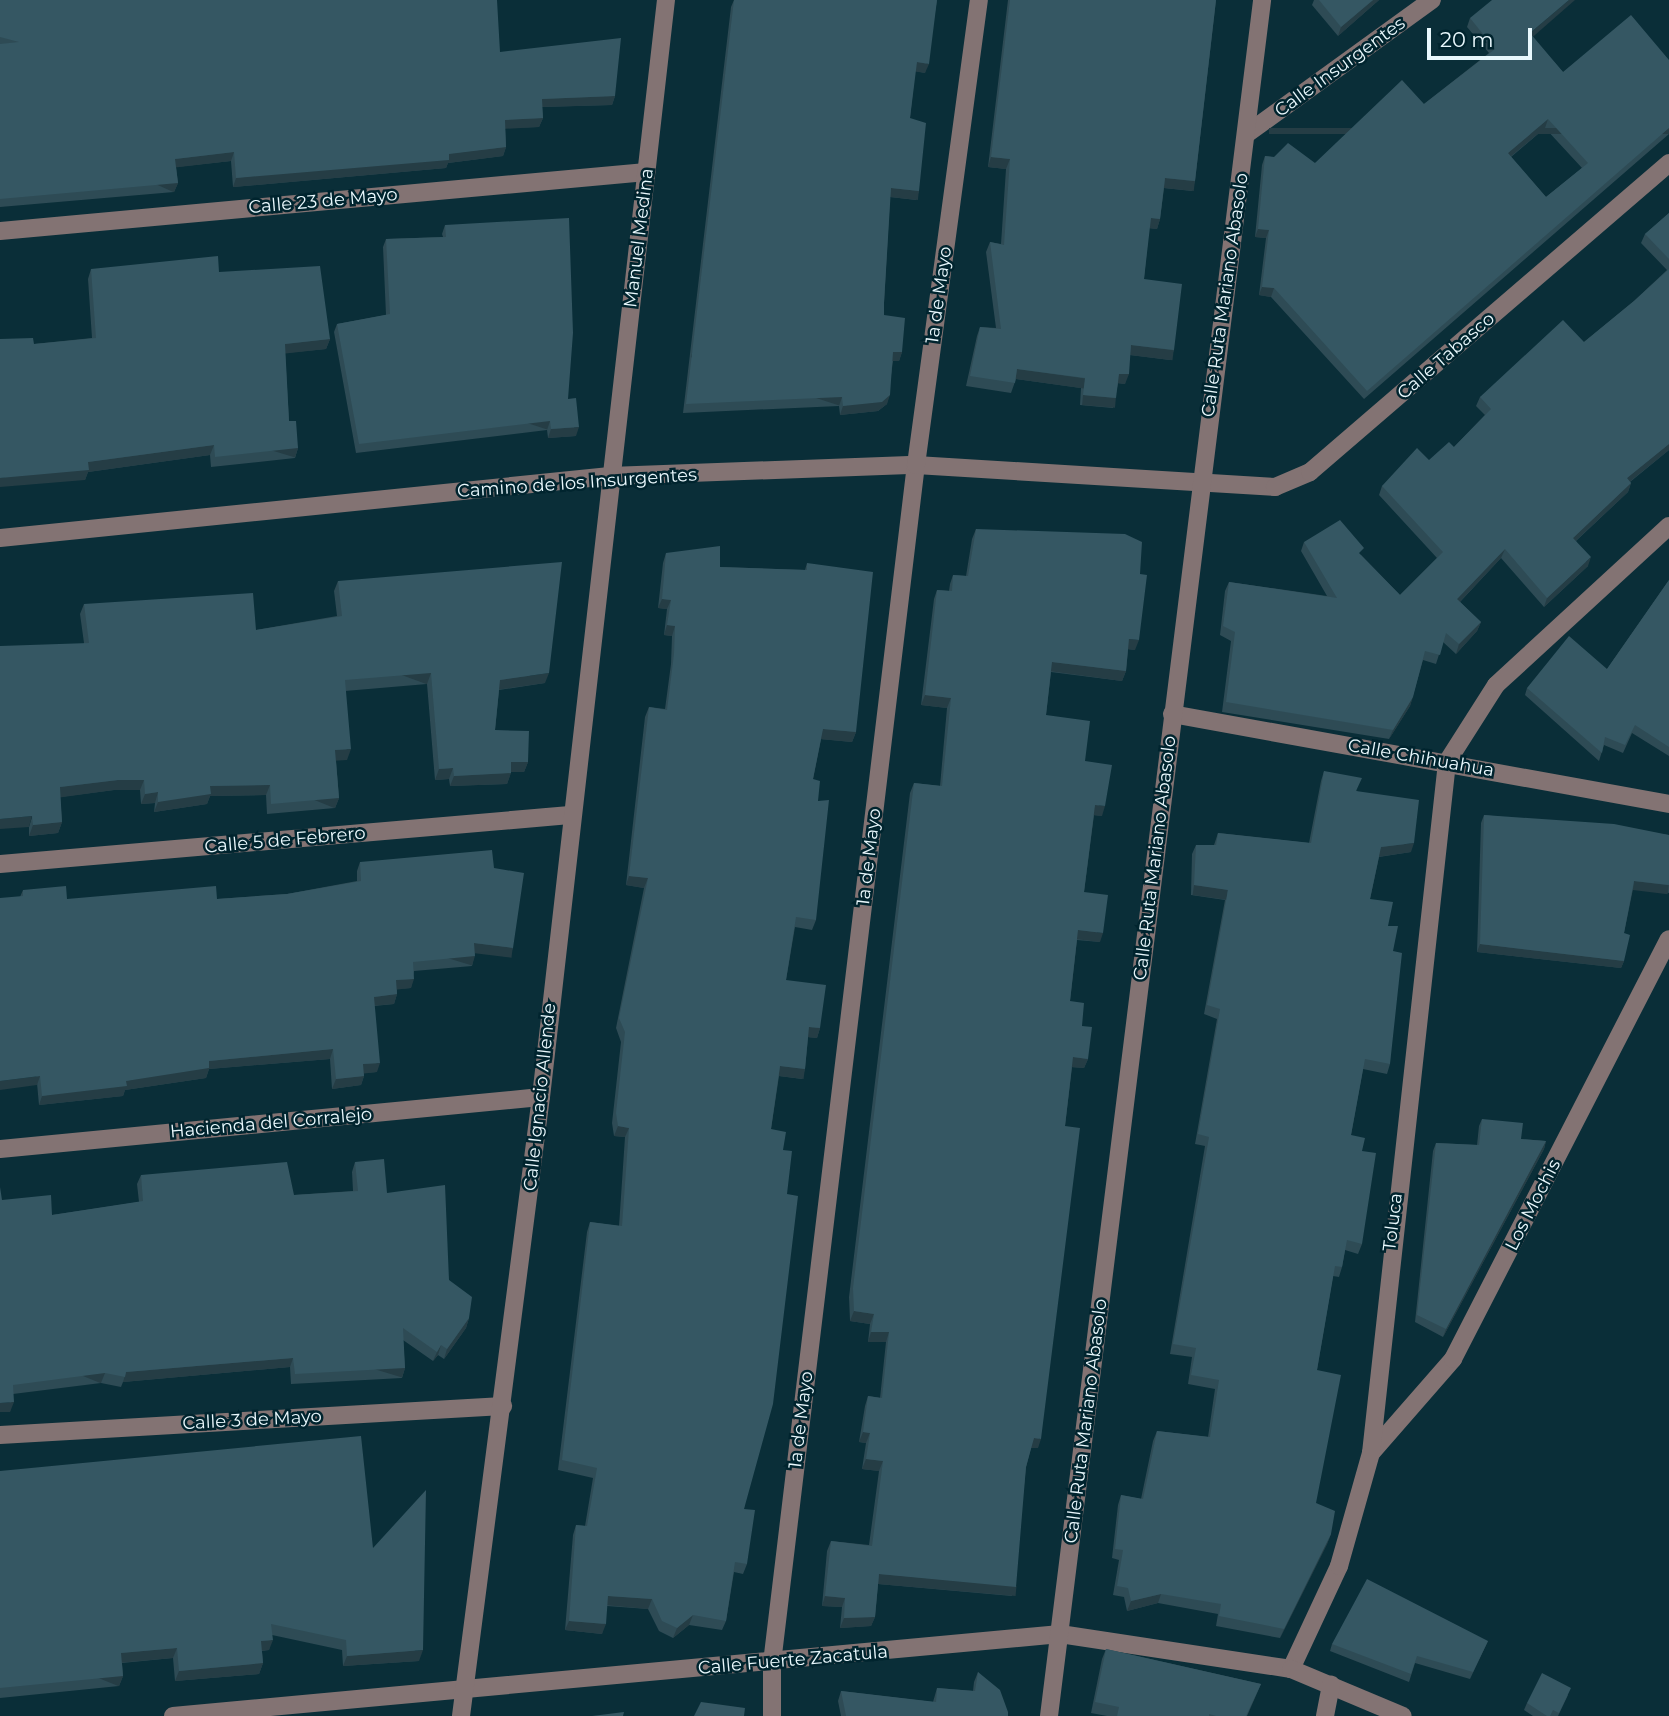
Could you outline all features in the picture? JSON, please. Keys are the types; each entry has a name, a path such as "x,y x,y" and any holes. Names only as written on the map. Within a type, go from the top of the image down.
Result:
{"street":[{"name":"Manuel Medina","path":"610,476 666,0"},
{"name":"1a de Mayo","path":"772,1716 772,1663 916,465 979,0"},
{"name":"Calle Ruta Mariano Abasolo","path":"1049,1716 1172,714 1197,485 1248,133 1262,0"},
{"name":"Calle Insurgentes","path":"1248,133 1432,0"},
{"name":"Calle Tabasco","path":"1197,485 1275,486 1310,472 1669,163"},
{"name":"Calle 23 de Mayo","path":"0,231 646,172"},
{"name":"Camino de los Insurgentes","path":"0,538 610,476 916,465 1197,485"},
{"name":"Calle Ignacio Allende","path":"461,1716 541,1097 570,815 610,476"},
{"path":"1447,762 1496,685 1669,526"},
{"name":"Calle Chihuahua","path":"1172,714 1669,804"},
{"name":"Toluca","path":"1291,1669 1339,1566 1371,1453 1447,762"},
{"name":"Calle 5 de Febrero","path":"0,864 570,815"},
{"name":"Los Mochis","path":"1371,1453 1453,1359 1669,940"},
{"name":"Hacienda del Corralejo","path":"0,1149 541,1097"},
{"name":"Calle 3 de Mayo","path":"0,1435 503,1406"},
{"name":"Calle Fuerte Zacatula","path":"173,1716 467,1685 772,1663 1060,1634 1291,1669 1402,1716"},
{"path":"1325,1716 1331,1685"}],"building":[{"path":"0,0 497,0 500,52 621,38 615,96 542,99 543,118 505,120 506,147 449,154 449,160 236,178 234,152 175,159 178,183 0,199 0,44 19,42 0,37"},
{"path":"734,0 937,0 929,64 917,62 910,118 926,123 919,191 891,188 884,315 905,318 902,352 893,352 890,395 882,402 843,406 842,397 686,404"},
{"path":"1010,0 1216,0 1195,181 1165,178 1160,219 1151,218 1144,279 1182,284 1174,350 1131,345 1129,374 1119,374 1116,398 1083,395 1085,378 1017,369 1015,383 970,376 980,327 1001,329 990,242 1004,245 1010,159 991,157"},
{"path":"1319,0 1373,0 1341,27"},
{"path":"1492,0 1569,0 1530,33 1563,72 1631,15 1669,60 1669,128 1367,391 1274,288 1262,287 1269,230 1258,229 1265,156 1274,157 1288,143 1315,163 1402,80 1424,104 1495,49 1470,18","holes":["1548,119 1588,163 1546,197 1508,153"]},
{"path":"1669,213 1669,259 1645,234"},
{"path":"569,218 573,333 568,399 576,398 579,427 551,429 550,421 359,444 337,324 390,314 386,239 446,237 445,225"},
{"path":"218,256 219,272 320,266 330,339 285,344 289,421 296,421 298,448 215,457 214,445 88,462 89,470 0,478 0,339 33,338 34,344 96,338 91,269"},
{"path":"1669,269 1669,444 1627,478 1631,483 1573,538 1591,557 1547,598 1505,549 1457,599 1481,622 1459,644 1446,633 1440,655 1425,651 1413,697 1393,730 1226,702 1235,632 1223,626 1229,582 1337,598 1304,542 1340,520 1364,548 1359,553 1400,595 1443,552 1382,486 1417,448 1429,460 1449,442 1454,447 1491,409 1480,397 1563,320 1584,342"},
{"path":"976,529 1125,534 1142,542 1140,574 1147,575 1139,640 1129,639 1126,671 1052,662 1046,715 1090,721 1085,761 1112,765 1105,806 1095,805 1084,892 1108,895 1103,933 1078,930 1070,1001 1084,1003 1082,1026 1092,1027 1088,1059 1073,1057 1065,1126 1080,1128 1041,1439 1034,1438 1026,1467 1016,1587 879,1574 875,1617 844,1618 845,1598 825,1596 831,1541 872,1546 883,1461 866,1459 870,1433 863,1432 868,1396 882,1398 889,1332 871,1332 874,1314 854,1311 853,1288 914,783 942,786 951,698 925,695 937,590 952,591 953,575 968,576"},
{"path":"720,546 720,567 807,570 807,563 873,572 856,732 823,729 813,779 820,781 818,801 829,800 816,920 796,917 786,980 826,985 820,1028 809,1027 805,1069 780,1066 771,1129 786,1132 783,1150 792,1151 787,1194 798,1196 773,1404 744,1509 755,1510 747,1564 735,1562 726,1621 693,1615 677,1628 662,1621 652,1599 608,1596 606,1624 569,1621 576,1525 587,1526 597,1468 562,1460 590,1222 622,1226 629,1128 618,1126 616,1113 625,1032 619,1018 648,878 629,876 649,707 667,710 674,654 675,626 667,625 671,600 662,599 666,553"},
{"path":"562,562 549,673 500,680 495,730 529,731 528,762 511,762 511,773 454,776 453,768 439,769 431,673 345,680 351,749 335,750 339,798 271,804 270,785 210,786 211,794 158,802 158,792 145,794 144,780 118,780 60,787 62,822 33,825 32,816 0,819 0,646 89,643 84,604 253,593 256,630 342,616 338,581"},
{"path":"1669,580 1669,747 1635,725 1625,745 1605,737 1602,753 1527,688 1569,636 1607,669"},
{"path":"1324,771 1362,778 1356,791 1419,800 1414,843 1381,847 1370,899 1393,902 1388,926 1398,926 1393,951 1402,953 1390,1064 1365,1059 1351,1135 1365,1138 1362,1151 1376,1153 1362,1244 1347,1240 1342,1267 1335,1266 1317,1370 1341,1375 1316,1503 1335,1511 1331,1534 1284,1629 1219,1616 1221,1604 1161,1594 1131,1601 1128,1588 1117,1586 1123,1550 1115,1549 1121,1495 1143,1499 1157,1431 1210,1437 1219,1380 1191,1375 1196,1348 1173,1344 1209,1137 1198,1134 1220,1009 1207,1005 1228,890 1194,885 1196,845 1216,845 1218,833 1311,843"},
{"path":"1484,815 1614,824 1669,835 1669,885 1634,881 1624,933 1630,935 1624,961 1480,944"},
{"path":"492,850 494,868 524,873 513,948 474,943 475,956 413,962 414,979 396,980 397,994 374,997 380,1063 363,1064 364,1076 336,1079 333,1049 209,1061 209,1068 126,1081 127,1086 42,1096 40,1076 0,1081 0,898 23,896 23,890 66,886 67,899 216,886 217,899 287,894 361,881 360,862"},
{"path":"1482,1119 1523,1123 1521,1139 1546,1141 1446,1329 1417,1315 1436,1143 1479,1145"},
{"path":"384,1159 387,1193 445,1185 449,1280 472,1297 469,1318 447,1349 441,1345 437,1352 403,1328 405,1368 295,1374 293,1358 126,1372 125,1377 105,1373 13,1385 14,1402 0,1403 0,1187 2,1200 51,1195 52,1215 143,1201 141,1175 287,1162 294,1195 358,1191 355,1162"},
{"path":"361,1436 373,1548 426,1490 423,1650 347,1656 346,1640 271,1624 273,1640 261,1641 263,1663 179,1671 177,1648 121,1653 123,1676 0,1688 0,1471"},
{"path":"1367,1579 1488,1641 1473,1672 1417,1656 1411,1674 1332,1644"},
{"path":"1106,1649 1261,1684 1246,1716 1117,1716 1119,1707 1095,1702"},
{"path":"978,1672 1000,1690 1008,1716 846,1716 841,1691 936,1702 937,1688 975,1691"},
{"path":"1542,1673 1571,1688 1559,1713 1553,1710 1550,1716 1527,1703"},
{"path":"701,1702 745,1708 744,1716 694,1716"},
{"path":"624,1712 623,1716 592,1716"}]}
